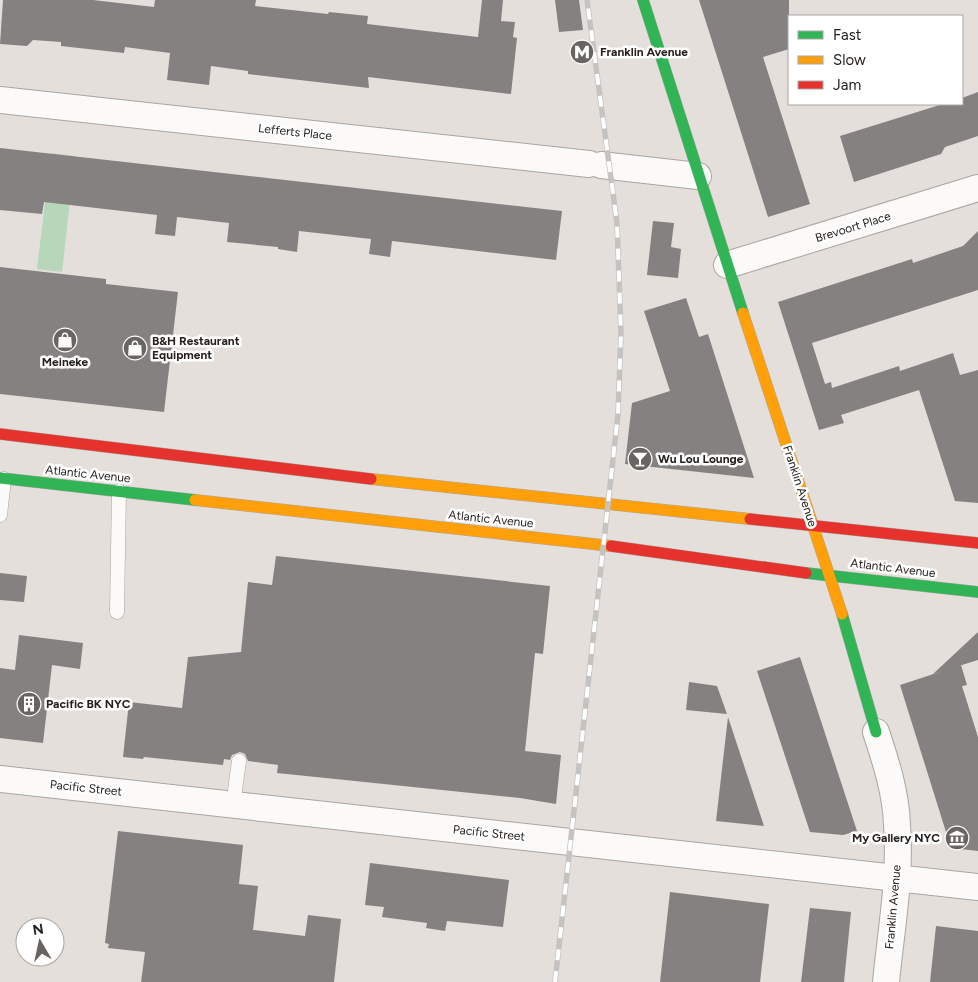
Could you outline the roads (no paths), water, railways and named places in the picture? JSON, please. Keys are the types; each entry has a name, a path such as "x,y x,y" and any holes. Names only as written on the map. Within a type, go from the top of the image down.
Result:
{"main road":[{"name":"Franklin Avenue","path":"643,0 727,266 829,575 865,689 876,732"},
{"path":"0,434 101,448 574,501 978,543"},
{"name":"Atlantic Avenue","path":"2,479 612,546 829,575 978,592"}],"street":[{"name":"Lefferts Place","path":"0,100 698,176"},
{"name":"Brevoort Place","path":"727,266 978,188"},
{"name":"Franklin Avenue","path":"876,732 888,771 898,824 896,878 886,982"},
{"name":"Pacific Street","path":"0,779 978,887"}],"lane":[{"path":"0,515 2,479"},
{"path":"117,612 119,491"},
{"path":"233,805 239,761"}],"railway":[{"path":"555,982 618,414 621,333 617,223 587,0"}],"place":[{"name":"Franklin Avenue","path":"582,52"},
{"name":"Meineke","path":"65,340"},
{"name":"B&H Restaurant Equipment","path":"135,348"},
{"name":"Wu Lou Lounge","path":"640,459"},
{"name":"Pacific BK NYC","path":"29,704"},
{"name":"My Gallery NYC","path":"957,838"}]}
